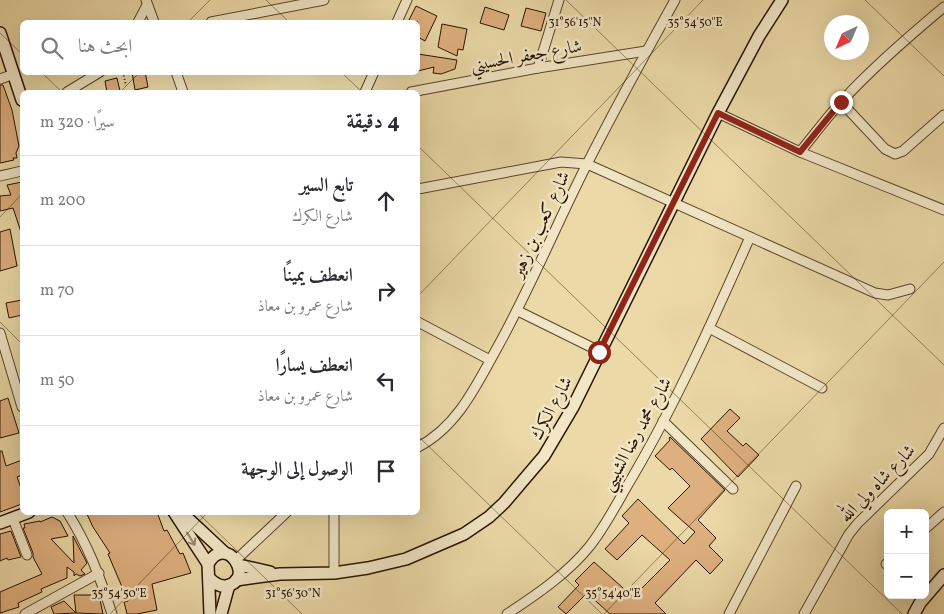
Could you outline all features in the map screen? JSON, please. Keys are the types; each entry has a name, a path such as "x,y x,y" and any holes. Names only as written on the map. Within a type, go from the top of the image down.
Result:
{"street":[{"path":"219,20 280,4 324,0"},
{"path":"398,20 407,0"},
{"path":"538,68 559,0"},
{"name":"شارع كعب بن زهير","path":"420,447 443,430 461,410 518,311 587,164 675,0"},
{"name":"شارع الكرك","path":"232,583 280,574 334,573 368,568 406,559 464,534 489,517 504,503 544,456 573,407 718,113 759,36 782,0"},
{"path":"139,20 146,3"},
{"path":"146,3 153,20"},
{"path":"800,152 841,102 901,42 944,7"},
{"path":"0,34 20,94"},
{"name":"شارع جعفر الحسيني","path":"420,90 538,68 646,52"},
{"path":"0,79 14,74"},
{"path":"70,90 95,75"},
{"path":"177,75 183,90"},
{"path":"366,90 373,75"},
{"path":"841,102 885,149 895,154 904,151 944,115"},
{"path":"718,113 800,152 944,210"},
{"path":"420,189 561,162 587,164 875,293 888,295 910,290"},
{"path":"0,176 20,171"},
{"name":"شارع محمد رضا الشبيبي","path":"507,614 560,575 589,546 649,448 709,328 750,237"},
{"path":"518,311 599,352"},
{"path":"420,325 490,360"},
{"path":"709,328 822,388"},
{"path":"0,332 20,400"},
{"path":"663,421 733,489"},
{"name":"شارع شاه ولي الله","path":"804,614 849,534 929,454 944,428"},
{"path":"729,614 796,486"},
{"path":"929,525 944,512"},
{"path":"0,524 21,515"},
{"path":"69,515 80,532 99,573 112,614"},
{"path":"176,515 208,564"},
{"path":"184,515 225,553 231,555 238,562 239,575 232,583 221,614"},
{"path":"238,562 284,515"},
{"path":"334,515 334,573"},
{"path":"13,518 27,555"},
{"path":"210,614 208,564 214,556 225,553"},
{"name":"شارع الكرك","path":"238,562 280,574"},
{"path":"25,614 99,573"},
{"path":"914,614 944,575"},
{"path":"209,578 218,585 232,583"}],"path":[{"path":"124,75 126,86"}],"building":[{"path":"416,6 437,16 425,41 420,38 420,20 409,20"},
{"path":"485,7 509,15 504,30 480,23"},
{"path":"526,8 546,13 541,31 521,26"},
{"path":"442,24 467,29 463,50 458,49 457,56 438,47"},
{"path":"420,54 457,60 455,69 441,74 433,73 434,67 420,70"},
{"path":"132,75 146,75 148,87 135,90"},
{"path":"117,78 120,90 107,90 105,81"},
{"path":"0,85 3,85 12,110 19,146 16,153 17,158 0,163"},
{"path":"20,182 20,229 13,208 0,211 0,196 11,195 7,185"},
{"path":"10,229 17,266 0,271 0,232"},
{"path":"20,300 20,315 9,318 6,303"},
{"path":"8,398 19,433 0,438 0,401"},
{"path":"730,409 740,418 727,431 743,446 746,443 759,455 738,477 701,439"},
{"path":"670,437 725,490 698,520 716,538 709,546 723,560 710,574 696,560 655,603 666,614 610,614 587,593 566,614 558,607 579,585 575,581 594,562 633,597 670,560 642,535 617,560 605,549 629,523 622,516 638,499 684,544 695,532 668,508 690,486 672,468 670,470 655,456 670,440"},
{"path":"0,451 2,451 6,466 20,461 20,476 17,477 20,485 20,505 0,512"},
{"path":"87,515 158,515 164,531 167,530 180,554 183,553 191,573 152,584 157,610 127,614 124,602 128,601 108,554 110,553"},
{"path":"52,517 60,521 68,536 51,539 74,563 73,536 87,563 81,570 85,574 80,576 76,574 74,576 74,572 67,567 67,578 41,589 42,592 18,603 19,607 0,613 0,592 42,574 33,557 23,528 25,528 24,524 40,522"},
{"path":"11,531 21,557 8,560 7,558 0,561 0,534"},
{"path":"74,595 99,595 103,614 76,613"},
{"path":"64,601 76,613 54,614 51,607"}],"route":[{"path":"599,352 718,113 800,152 841,102"}]}
